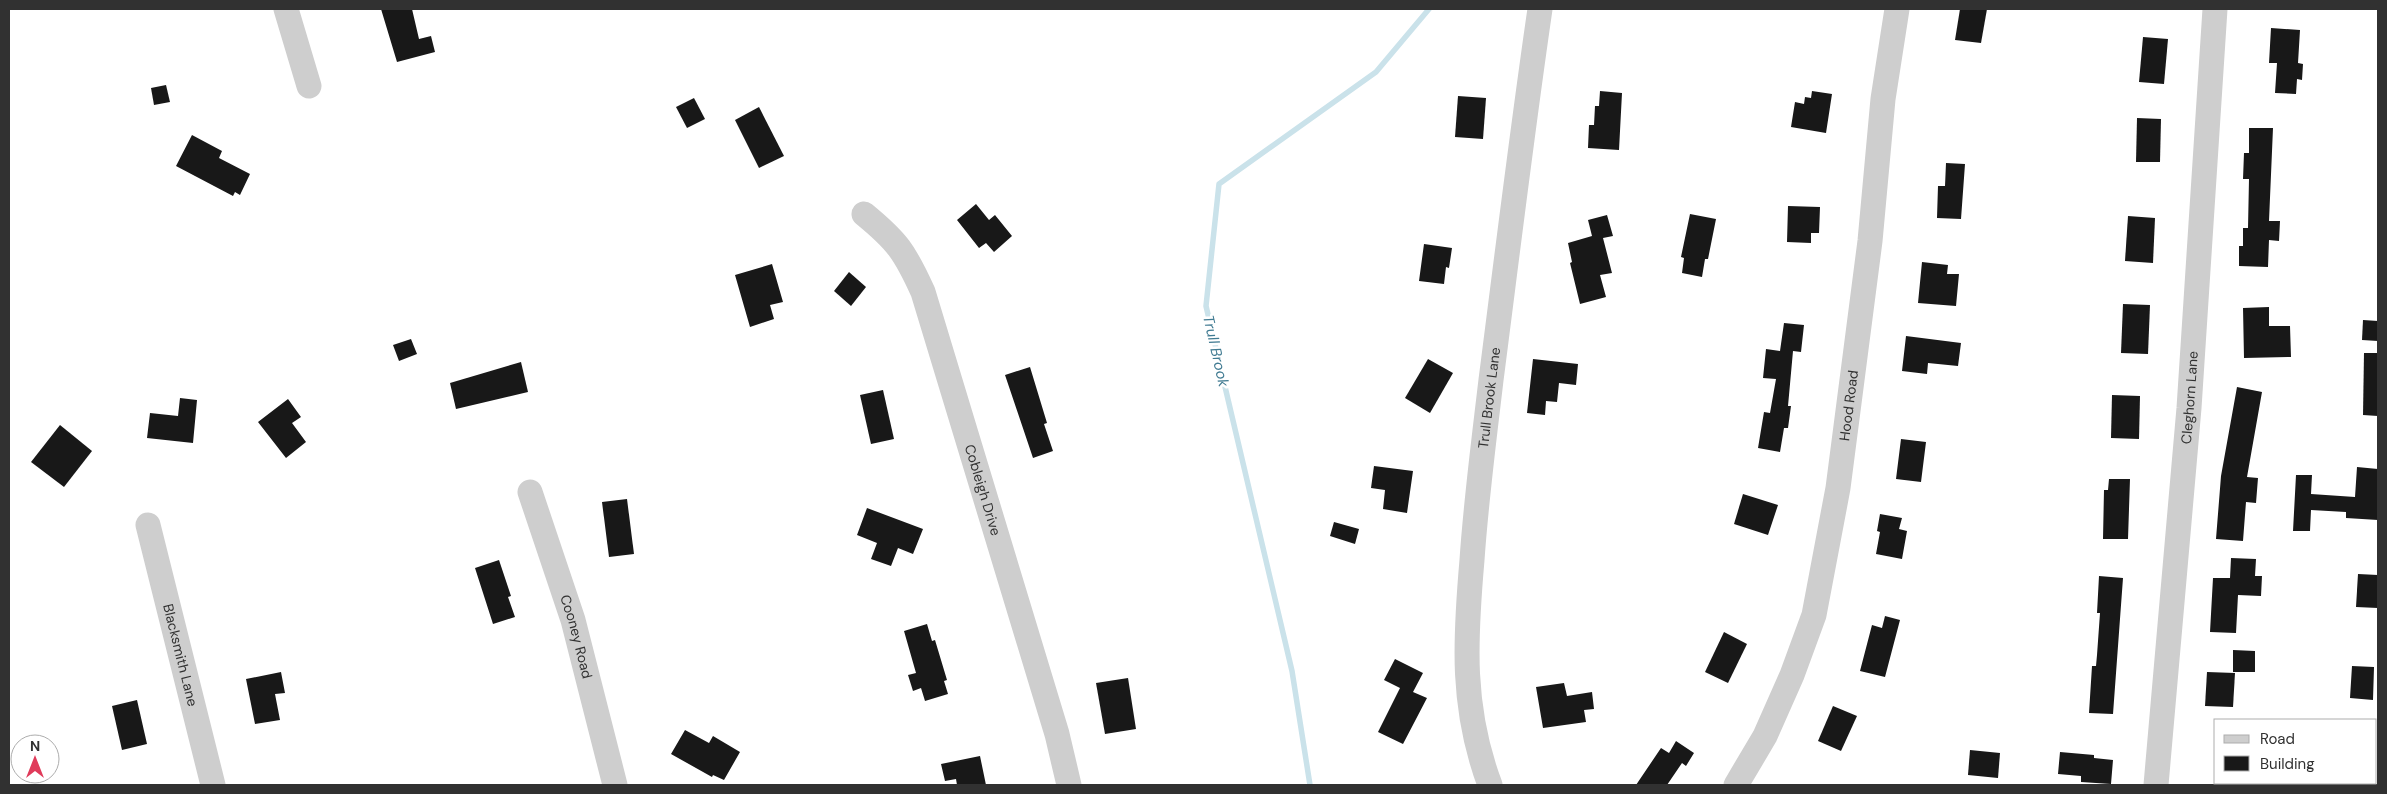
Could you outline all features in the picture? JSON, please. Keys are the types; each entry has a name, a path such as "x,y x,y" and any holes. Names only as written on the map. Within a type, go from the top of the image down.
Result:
{"street":[{"path":"286,9 309,86"},
{"name":"Trull Brook Lane","path":"1490,785 1482,763 1470,714 1466,667 1467,620 1476,500 1540,9"},
{"name":"Hood Road","path":"1736,785 1765,736 1792,676 1814,615 1838,488 1870,241 1883,99 1896,9"},
{"name":"Cleghorn Lane","path":"2156,785 2189,408 2215,9"},
{"name":"Cobleigh Drive","path":"864,214 891,236 908,259 923,292 1057,734 1069,785"},
{"name":"Cooney Road","path":"530,492 573,620 615,785"},
{"name":"Blacksmith Lane","path":"148,525 213,785"}],"building":[{"path":"381,9 412,9 419,39 431,36 435,52 397,62"},
{"path":"1960,9 1987,9 1981,43 1955,40"},
{"path":"2271,28 2300,30 2298,63 2303,64 2302,80 2297,79 2296,94 2275,93 2277,63 2269,63"},
{"path":"2143,37 2168,39 2164,84 2139,82"},
{"path":"166,85 170,102 154,105 151,88"},
{"path":"1600,91 1622,93 1619,150 1588,148 1589,125 1594,125 1595,106 1599,106"},
{"path":"1812,91 1832,94 1826,133 1791,127 1795,102 1804,104 1805,97 1811,98"},
{"path":"1458,96 1486,98 1483,139 1455,137"},
{"path":"694,98 705,119 687,128 676,107"},
{"path":"759,107 784,156 759,168 735,120"},
{"path":"2137,118 2161,119 2160,162 2136,162"},
{"path":"2249,128 2273,128 2269,221 2280,221 2279,241 2269,240 2268,267 2239,266 2239,246 2243,246 2243,228 2248,228 2249,179 2243,179 2244,153 2249,153"},
{"path":"192,135 222,151 219,158 250,174 240,195 235,192 233,196 176,166"},
{"path":"1946,163 1965,164 1961,219 1937,218 1938,186 1945,186"},
{"path":"976,204 989,220 995,215 1012,236 994,252 986,243 979,248 957,220"},
{"path":"1788,206 1820,207 1819,233 1811,233 1811,243 1787,242"},
{"path":"1690,214 1716,219 1708,259 1705,259 1702,277 1682,273 1684,258 1681,257"},
{"path":"1607,215 1613,236 1603,238 1612,273 1600,275 1606,297 1580,304 1570,263 1572,262 1568,243 1592,236 1588,220"},
{"path":"2128,216 2155,218 2153,263 2125,261"},
{"path":"1424,244 1452,248 1449,268 1446,267 1444,284 1419,281"},
{"path":"1922,262 1948,265 1947,274 1959,274 1956,306 1918,303"},
{"path":"772,264 783,302 770,305 774,319 750,327 735,275"},
{"path":"849,272 866,287 851,306 834,291"},
{"path":"2123,304 2150,305 2148,354 2121,353"},
{"path":"2269,307 2269,326 2290,326 2291,357 2244,358 2243,308"},
{"path":"2363,320 2378,321 2378,341 2362,340"},
{"path":"1784,323 1804,325 1801,352 1793,351 1788,406 1791,406 1788,428 1784,428 1780,452 1758,448 1764,412 1770,413 1776,379 1763,378 1766,349 1780,351"},
{"path":"1906,336 1961,343 1958,366 1928,363 1927,374 1902,371"},
{"path":"411,339 417,354 399,361 393,345"},
{"path":"2364,353 2378,353 2378,416 2363,415"},
{"path":"1428,359 1453,373 1430,413 1405,398"},
{"path":"1533,359 1578,364 1576,385 1559,383 1557,402 1546,401 1545,415 1527,413"},
{"path":"521,362 528,392 456,409 450,383"},
{"path":"1030,367 1047,423 1044,424 1053,451 1033,458 1005,375"},
{"path":"2237,387 2262,392 2247,477 2258,478 2256,503 2246,502 2243,541 2216,539 2221,476"},
{"path":"883,390 894,439 871,444 860,395"},
{"path":"2112,395 2140,396 2139,439 2111,438"},
{"path":"180,398 197,400 193,443 147,438 150,413 178,416"},
{"path":"288,399 301,417 292,423 306,442 286,458 258,422"},
{"path":"60,425 92,451 64,487 31,462"},
{"path":"1901,439 1926,442 1921,482 1896,479"},
{"path":"1374,466 1413,471 1407,513 1383,509 1385,490 1371,488"},
{"path":"2357,467 2378,469 2378,520 2346,518 2346,512 2311,510 2310,531 2293,531 2296,475 2312,475 2311,494 2355,497"},
{"path":"2109,479 2130,479 2128,539 2103,539 2104,490 2108,490"},
{"path":"1743,494 1778,505 1768,535 1734,524"},
{"path":"627,499 634,554 609,557 602,502"},
{"path":"867,508 923,529 913,554 898,548 891,566 871,559 877,543 857,535"},
{"path":"1880,514 1902,518 1899,529 1907,531 1902,559 1876,554 1880,532 1877,531"},
{"path":"1334,522 1359,529 1355,544 1330,536"},
{"path":"2231,558 2256,559 2255,576 2262,576 2261,596 2238,595 2236,633 2210,632 2213,578 2230,578"},
{"path":"499,560 511,596 508,597 515,617 493,624 475,568"},
{"path":"2358,574 2378,575 2378,608 2356,607"},
{"path":"2099,576 2123,578 2113,714 2089,713 2092,666 2096,666 2097,655 2100,613 2097,613"},
{"path":"1885,616 1900,620 1885,677 1860,671 1872,625 1882,628"},
{"path":"927,624 932,641 935,640 947,680 944,681 948,694 925,701 921,688 913,691 908,675 916,673 904,631"},
{"path":"1724,632 1747,644 1728,683 1705,672"},
{"path":"2233,650 2255,651 2255,672 2233,672"},
{"path":"1395,659 1423,673 1413,692 1427,698 1403,744 1378,732 1400,688 1384,680"},
{"path":"2352,666 2374,667 2373,700 2350,698"},
{"path":"281,672 285,693 275,694 280,720 255,724 246,679"},
{"path":"2207,672 2235,673 2233,707 2205,706"},
{"path":"1128,678 1136,729 1105,734 1096,683"},
{"path":"1564,683 1567,696 1592,692 1594,709 1584,710 1586,722 1543,728 1536,687"},
{"path":"137,700 147,744 122,750 112,706"},
{"path":"1833,706 1857,716 1841,751 1818,741"},
{"path":"685,730 709,743 713,736 740,752 724,780 713,775 712,777 671,754"},
{"path":"1676,741 1694,753 1686,766 1682,763 1667,785 1636,785 1661,748 1669,753"},
{"path":"1970,750 2000,753 1998,778 1968,775"},
{"path":"2060,752 2094,755 2094,758 2113,760 2111,784 2081,782 2081,776 2058,774"},
{"path":"980,756 986,785 957,785 956,779 945,781 941,764"}],"waterway":[{"name":"Trull Brook","path":"1310,785 1292,671 1206,306 1219,184 1376,72 1429,9"}]}
